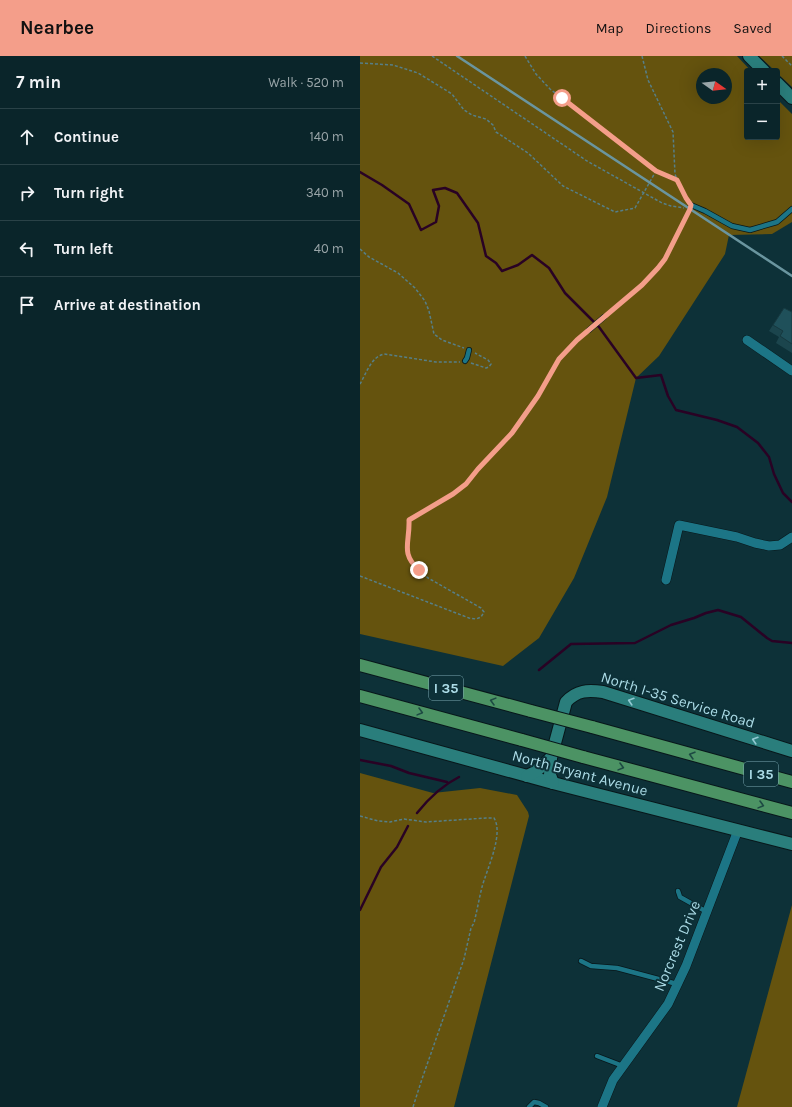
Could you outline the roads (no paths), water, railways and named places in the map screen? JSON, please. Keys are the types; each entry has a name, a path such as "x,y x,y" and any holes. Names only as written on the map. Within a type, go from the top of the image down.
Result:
{"highway":[{"name":"I 35","path":"360,665 792,782"},
{"name":"I 35","path":"360,696 792,813"}],"main road":[{"path":"749,56 761,68"},
{"path":"780,86 792,98"},
{"name":"North I-35 Service Road","path":"553,783 550,775 551,758 566,702 576,693 587,690 603,692 792,751"},
{"name":"North Bryant Avenue","path":"360,730 553,783 792,844"},
{"path":"527,776 535,772 551,758"}],"street":[{"path":"746,340 792,371"},
{"path":"666,580 678,525 737,537 769,546 780,545 792,537"},
{"name":"Norcrest Drive","path":"602,1107 613,1080 668,1004 686,966 738,830"}],"lane":[{"path":"691,207 705,211 732,226 750,230 777,222 792,209"},
{"path":"588,330 604,317"},
{"path":"465,361 469,350"},
{"path":"678,891 680,897 706,912"},
{"path":"581,961 591,966 617,968 677,984"},
{"path":"597,1056 623,1066"},
{"path":"528,1107 534,1102 546,1107"}],"waterway":[{"path":"360,172 409,204 421,230 436,222 439,206 433,190 445,188 457,193 478,223 486,256 496,263 502,271 518,265 532,255 549,268 565,293 599,327 636,378 661,375 668,396 676,410 717,420 737,427 758,443 769,457 774,474 783,493 792,502"},
{"path":"539,670 571,644 635,643 671,625 718,610 741,617 772,641 792,643"},
{"path":"360,760 391,766 409,773 447,782"},
{"path":"417,813 436,793 459,777"},
{"path":"360,910 381,867 397,847 408,826"}],"railway":[{"path":"457,56 792,276"}]}
